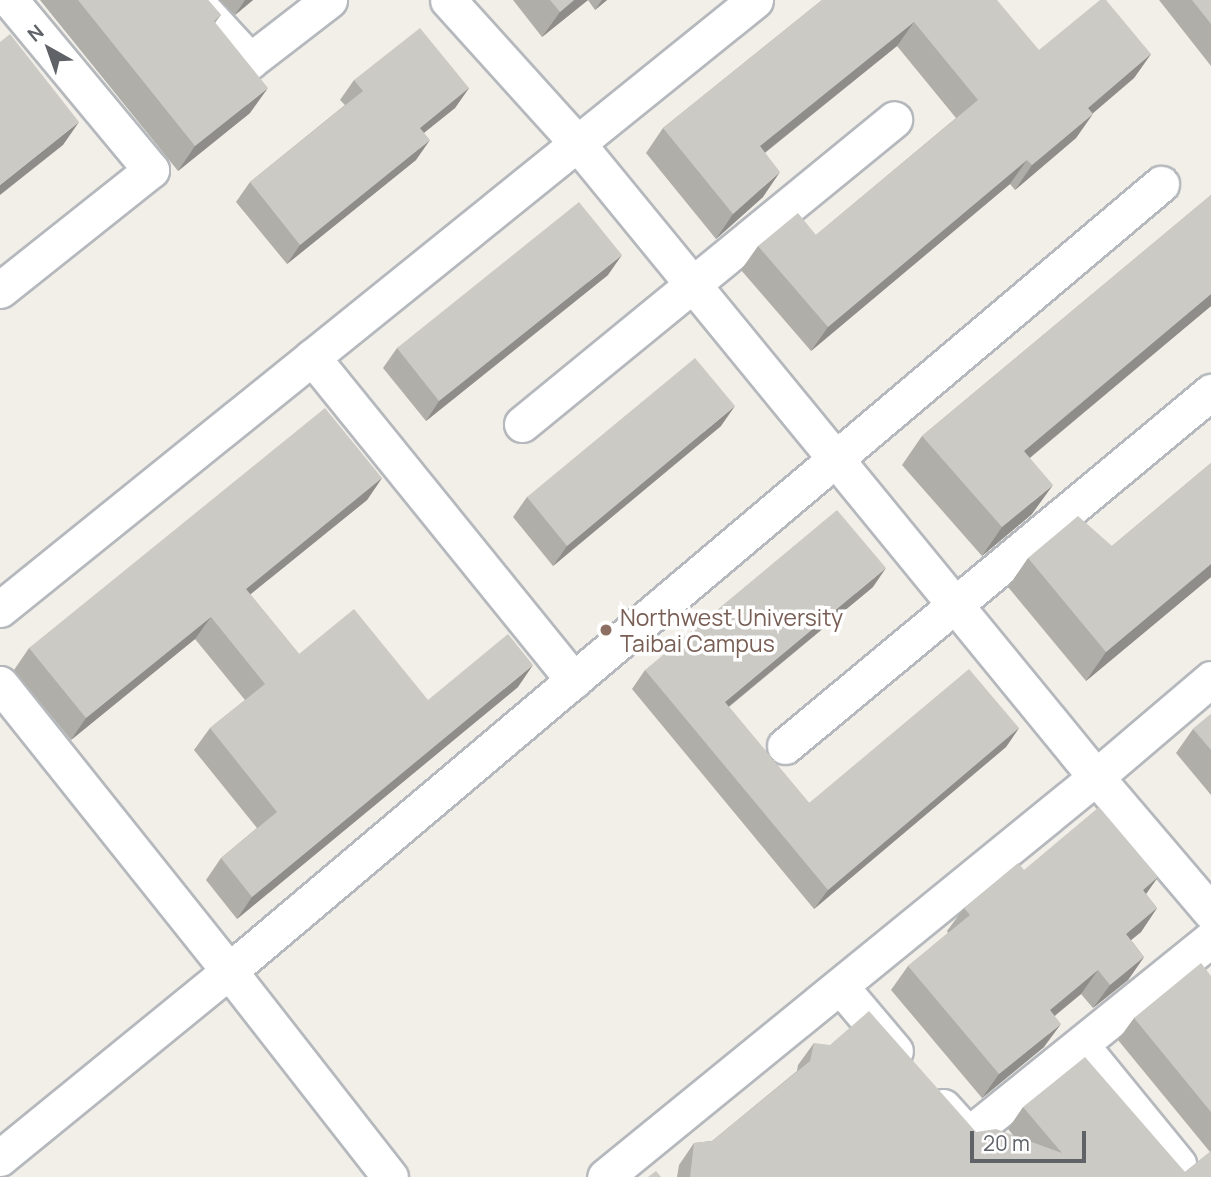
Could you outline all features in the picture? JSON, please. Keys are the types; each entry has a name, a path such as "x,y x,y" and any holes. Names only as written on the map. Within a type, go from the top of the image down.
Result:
{"street":[{"path":"0,290 151,170 10,0"},
{"path":"194,0 250,61 329,0"},
{"path":"448,0 577,143 1096,777 1211,912"},
{"path":"0,609 755,0"},
{"path":"522,424 894,119"},
{"path":"0,1158 229,971 1161,184"},
{"path":"312,357 573,680"},
{"path":"785,746 1211,391"},
{"path":"605,1177 1096,777 1211,679"},
{"path":"0,684 390,1177"},
{"path":"839,986 968,1135 1211,939"},
{"path":"1080,1045 1178,1164"}],"building":[{"path":"78,0 208,0 221,15 214,21 268,88 195,146"},
{"path":"550,0 574,0 560,12"},
{"path":"822,0 997,0 1039,50 1100,0 1106,0 1151,54 1088,108 1093,114 1032,165 1027,160 828,327 758,246 798,213 816,235 978,100 914,22 760,146 780,172 733,214 663,128"},
{"path":"1192,0 1211,0 1211,24"},
{"path":"420,28 469,88 420,128 430,140 300,245 250,182 363,91 354,80"},
{"path":"10,34 79,122 0,185 0,42"},
{"path":"1211,195 1211,294 1024,451 1053,485 1002,527 922,436"},
{"path":"579,202 622,255 439,401 397,348"},
{"path":"695,358 735,406 567,546 527,497"},
{"path":"325,408 382,478 246,589 299,654 354,609 428,700 508,634 533,665 252,897 221,858 277,812 210,728 265,684 211,617 86,718 29,648"},
{"path":"1211,463 1211,564 1106,652 1028,558 1078,516 1112,546"},
{"path":"837,510 886,568 725,702 809,803 969,669 1019,728 828,890 645,670"},
{"path":"1211,714 1211,750 1193,729"},
{"path":"1099,807 1158,877 1143,890 1157,908 1126,934 1144,957 1110,985 1098,970 1050,1010 1061,1024 999,1074 908,966 970,915 964,908 1018,863 1024,870"},
{"path":"1201,963 1211,976 1211,1112 1134,1018"},
{"path":"869,1011 976,1132 996,1129 1062,1153 1023,1107 1085,1057 1185,1172 1211,1151 1211,1177 690,1177 694,1143 712,1141 810,1061 814,1043 830,1045"},
{"path":"656,1171 661,1177 648,1177"}],"place":[{"name":"Northwest University Taibai Campus","path":"606,630"}]}
